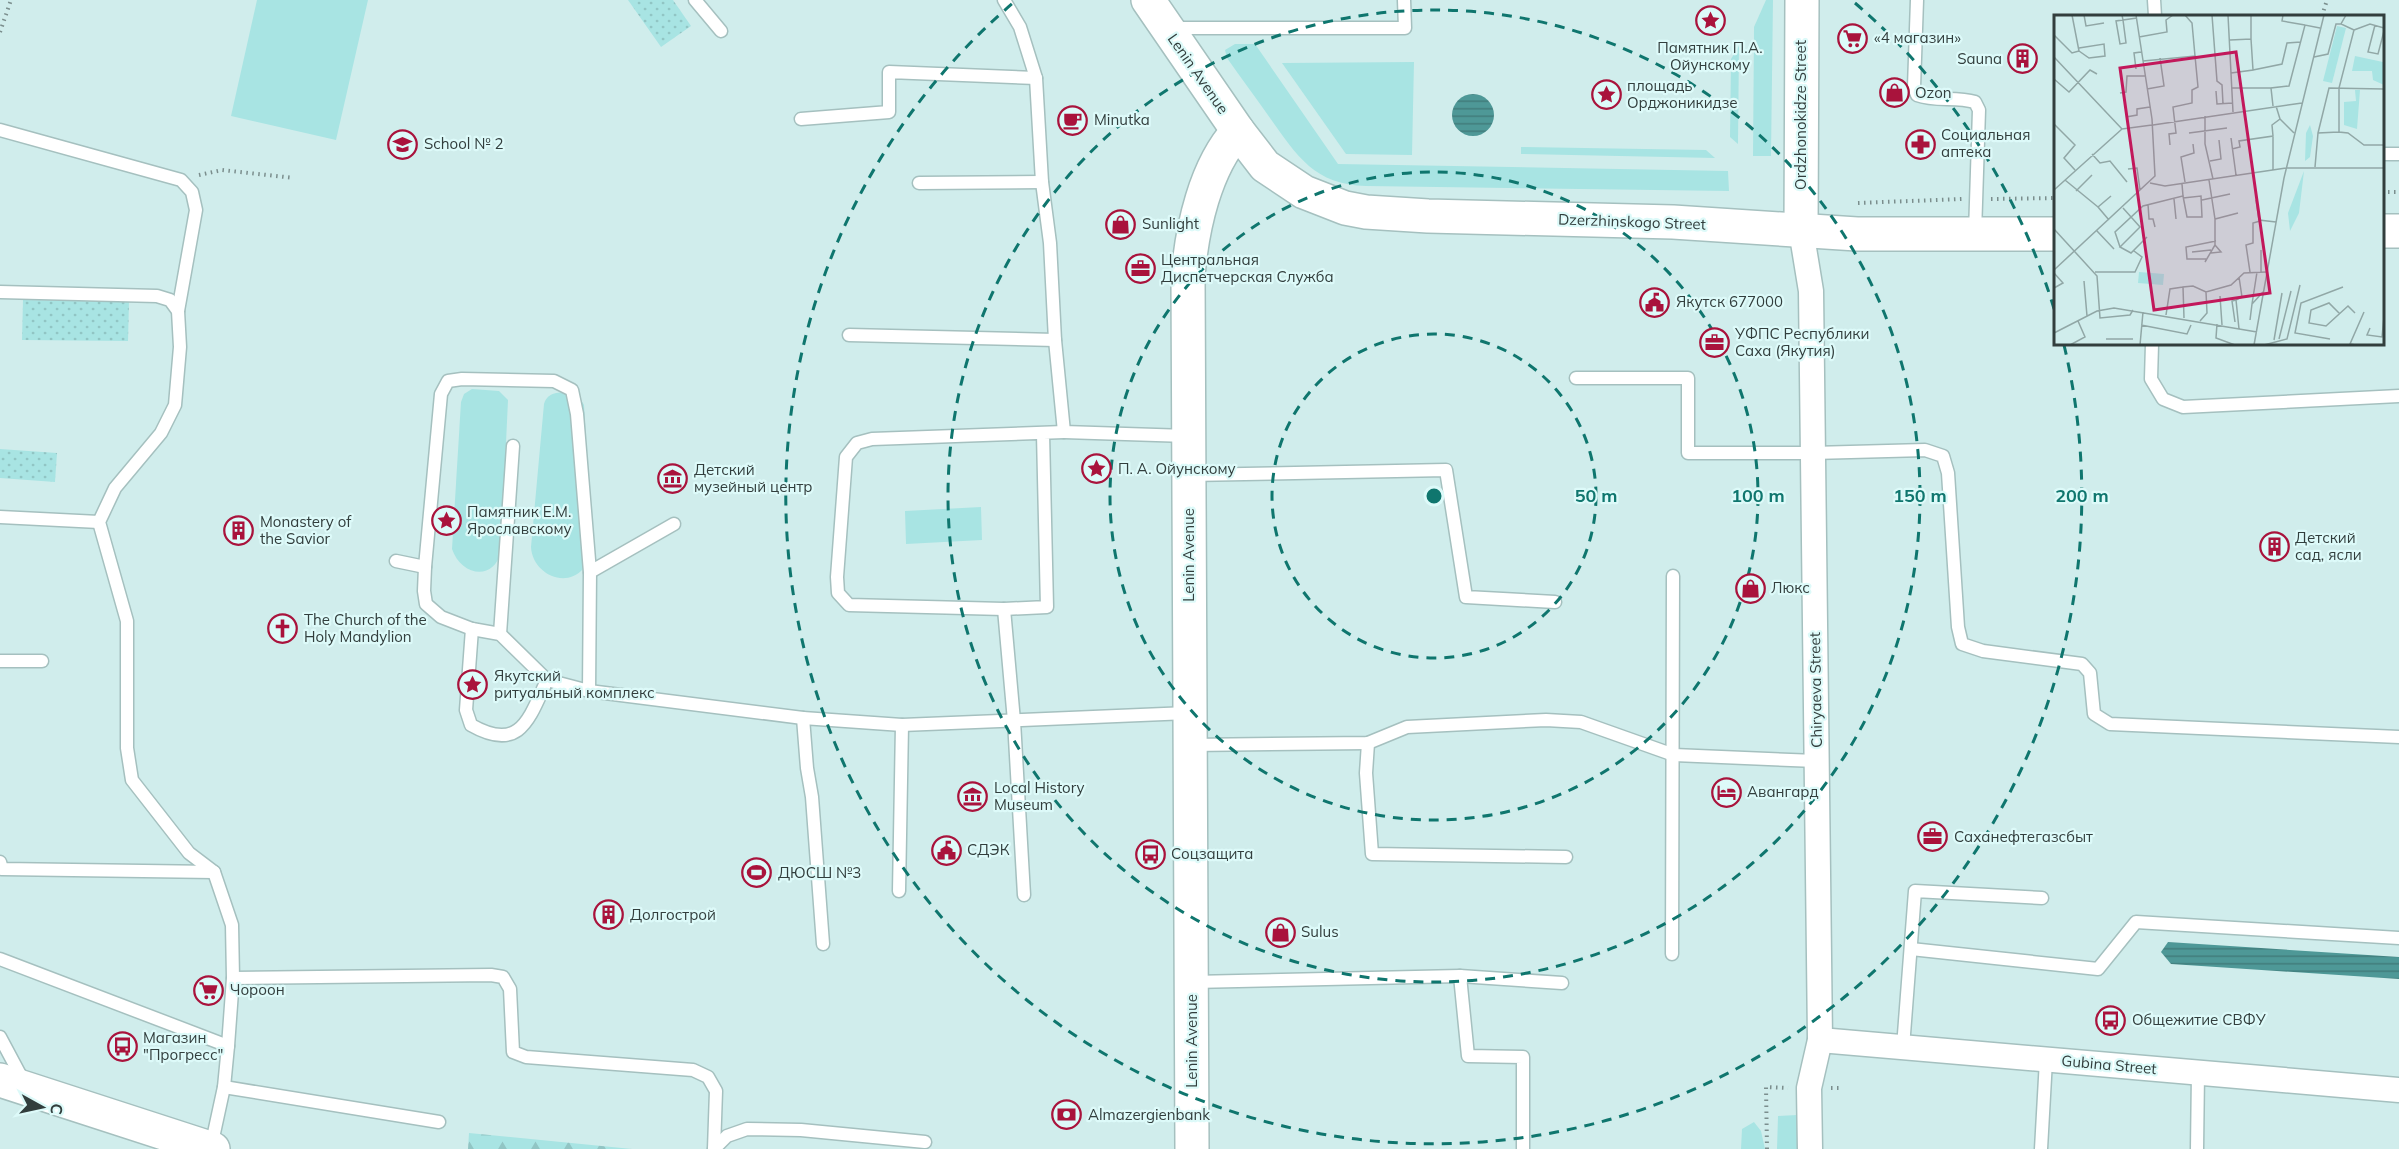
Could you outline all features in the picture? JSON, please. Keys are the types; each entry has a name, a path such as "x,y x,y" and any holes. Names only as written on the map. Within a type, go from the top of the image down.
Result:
{"main road":[{"name":"Lenin Avenue","path":"1148,0 1238,131 1229,140 1203,199 1189,262 1192,1149"},
{"name":"Ordzhonokidze Street","path":"1801,230 1802,0"},
{"name":"Dzerzhinskogo Street","path":"1238,131 1265,166 1284,181 1325,202 1366,212 1428,216 1673,222 1857,234 2054,234"},
{"path":"14,1084 212,1149"}],"street":[{"name":"Chiryaeva Street","path":"1801,230 1811,291 1820,1040 1809,1088 1810,1149"},
{"name":"Gubina Street","path":"1820,1040 2399,1090"}],"lane":[{"path":"695,0 721,31"},
{"path":"1004,0 1020,27 1036,78 1042,182 1050,243 1055,340 1064,432"},
{"path":"1166,28 1405,28 1404,0"},
{"path":"1917,0 1914,87 1917,95 1925,98 1967,100 1975,102 1979,110 1975,235"},
{"path":"2154,0 2155,15"},
{"path":"801,119 888,112 889,72 1036,78"},
{"path":"0,130 181,180 192,192 196,210 178,311 180,347 175,405 161,433 115,488 99,522 127,621 127,748 132,780 189,854 214,872 232,925 233,978 228,1046 224,1087 212,1149"},
{"path":"919,183 1042,182"},
{"path":"0,292 157,296 170,300 178,311"},
{"path":"849,335 1055,340"},
{"path":"2152,345 2151,379 2163,399 2183,407 2399,396"},
{"path":"1576,378 1688,378 1689,453 1925,450 1943,456 1948,473 1958,627 1962,644 1983,651 2082,664 2090,673 2094,714 2110,724 2399,736"},
{"path":"589,691 590,572 577,414 572,390 554,381 462,379 448,381 441,394 425,567 426,604 441,617 472,629 500,634 547,680 589,691 803,718 902,725 1014,721 1190,729 1368,743 1407,727 1546,720 1581,722 1674,754 1816,761"},
{"path":"1043,434 1047,607 1004,609 849,605 838,593 837,577 846,457 857,443 872,439 1064,432 1188,436"},
{"path":"500,634 513,446"},
{"path":"1188,475 1446,470 1466,597 1555,602"},
{"path":"0,517 99,522"},
{"path":"590,572 674,524"},
{"path":"396,561 425,567"},
{"path":"1672,954 1673,576"},
{"path":"1004,609 1014,721 1024,895"},
{"path":"472,629 466,710 471,725 487,735 509,735 526,724 547,680"},
{"path":"0,661 42,661"},
{"path":"803,718 812,797 823,944"},
{"path":"899,891 902,725"},
{"path":"1368,743 1366,773 1372,854 1566,857"},
{"path":"1,867 214,872"},
{"path":"1904,1047 1915,891 2042,898"},
{"path":"1911,949 2098,969 2136,922 2399,938"},
{"path":"0,960 228,1046"},
{"path":"233,978 491,975 503,977 510,989 513,1052 526,1057 693,1070 708,1077 716,1091 714,1149"},
{"path":"1191,982 1460,976 1562,983"},
{"path":"1460,976 1468,1056 1523,1057 1523,1149"},
{"path":"0,1037 14,1084"},
{"path":"2041,1149 2046,1060"},
{"path":"2197,1149 2198,1073"},
{"path":"224,1087 439,1122"},
{"path":"714,1149 727,1136 747,1129 801,1131 926,1142"}],"path":[{"path":"0,32 11,0"},
{"path":"2322,15 2327,0"},
{"path":"181,180 222,170 294,178"},
{"path":"1858,203 2054,198"}],"green space":[{"path":"257,0 368,0 336,140 231,116"},
{"path":"628,0 673,0 691,26 661,47"},
{"path":"1766,0 1773,0 1771,156 1753,156 1754,27"},
{"path":"1235,44 1255,44 1338,164 1728,171 1729,191 1366,186 1333,180 1309,166 1289,145 1227,58 1225,50"},
{"path":"1739,46 1738,144 1730,137 1731,59"},
{"path":"1414,62 1412,155 1346,154 1282,63"},
{"path":"1521,147 1706,150 1715,158 1521,154"},
{"path":"23,300 129,301 128,341 22,340"},
{"path":"472,389 499,391 508,400 501,551 492,568 477,572 462,565 452,549 461,402 464,394"},
{"path":"570,392 578,395 584,405 592,547 583,569 567,578 558,578 550,575 537,564 531,547 544,404 551,395"},
{"path":"0,449 57,453 55,482 0,478"},
{"path":"981,507 982,540 906,544 905,511"},
{"path":"1797,1115 1797,1149 1777,1149 1778,1116"},
{"path":"1754,1122 1761,1131 1765,1149 1741,1149 1742,1129"},
{"path":"469,1133 632,1149 468,1149"}],"shaded area":[{"path":"1473,94 1481,95 1488,100 1493,107 1493,123 1488,130 1481,135 1473,136 1465,135 1458,130 1453,123 1452,115 1453,107 1458,100 1465,95"},
{"path":"2168,942 2399,957 2399,979 2171,964 2161,952"}],"place":[{"name":"Памятник П.А. Ойунскому","path":"1710,21"},
{"name":"«4 магазин»","path":"1853,38"},
{"name":"Sauna","path":"2023,59"},
{"name":"Ozon","path":"1894,93"},
{"name":"площадь Орджоникидзе","path":"1606,95"},
{"name":"Minutka","path":"1073,120"},
{"name":"School № 2","path":"403,144"},
{"name":"Социальная аптека","path":"1920,144"},
{"name":"Sunlight","path":"1121,224"},
{"name":"Центральная Диспетчерская Служба","path":"1140,269"},
{"name":"Якутск 677000","path":"1655,302"},
{"name":"УФПС Республики Саха (Якутия)","path":"1714,343"},
{"name":"П. А. Ойунскому","path":"1097,469"},
{"name":"Детский музейный центр","path":"673,479"},
{"name":"Памятник Е.М. Ярославскому","path":"446,521"},
{"name":"Monastery of the Savior","path":"239,531"},
{"name":"Детский сад, ясли","path":"2274,547"},
{"name":"Люкс","path":"1750,588"},
{"name":"The Church of the Holy Mandylion","path":"283,629"},
{"name":"Якутский ритуальный комплекс","path":"473,685"},
{"name":"Авангард","path":"1726,792"},
{"name":"Local History Museum","path":"973,797"},
{"name":"Саханефтегазсбыт","path":"1933,837"},
{"name":"СДЭК","path":"946,850"},
{"name":"Соцзащита","path":"1150,854"},
{"name":"ДЮСШ №3","path":"757,873"},
{"name":"Долгострой","path":"609,915"},
{"name":"Sulus","path":"1280,932"},
{"name":"Чороон","path":"209,990"},
{"name":"Общежитие СВФУ","path":"2111,1020"},
{"name":"Магазин \"Прогресс\"","path":"122,1047"},
{"name":"Almazergienbank","path":"1067,1115"}]}
